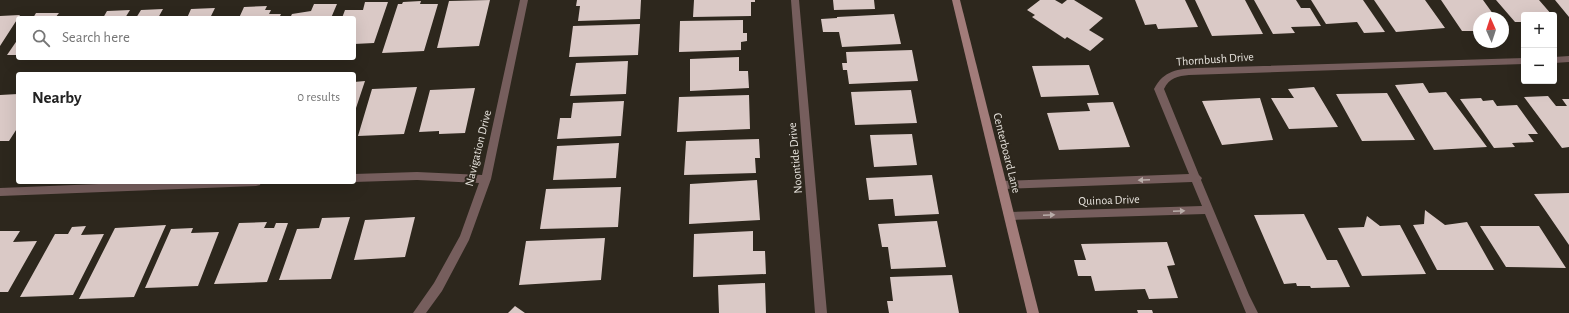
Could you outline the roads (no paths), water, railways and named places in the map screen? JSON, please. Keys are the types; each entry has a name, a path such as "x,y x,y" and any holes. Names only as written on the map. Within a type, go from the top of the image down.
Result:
{"street":[{"name":"Navigation Drive","path":"419,313 438,287 465,236 486,179 524,0"},
{"name":"Noontide Drive","path":"795,0 821,313"},
{"name":"Centerboard Lane","path":"956,0 1033,313"},
{"path":"1557,60 1569,59"},
{"name":"Thornbush Drive","path":"1252,313 1244,297 1208,210 1197,178 1159,89 1161,81 1170,75 1212,71 1521,61"},
{"path":"356,178 417,176 486,179"},
{"name":"Quinoa Drive","path":"1002,185 1197,178"},
{"path":"0,192 205,184"},
{"name":"Quinoa Drive","path":"1010,216 1208,210"}]}
